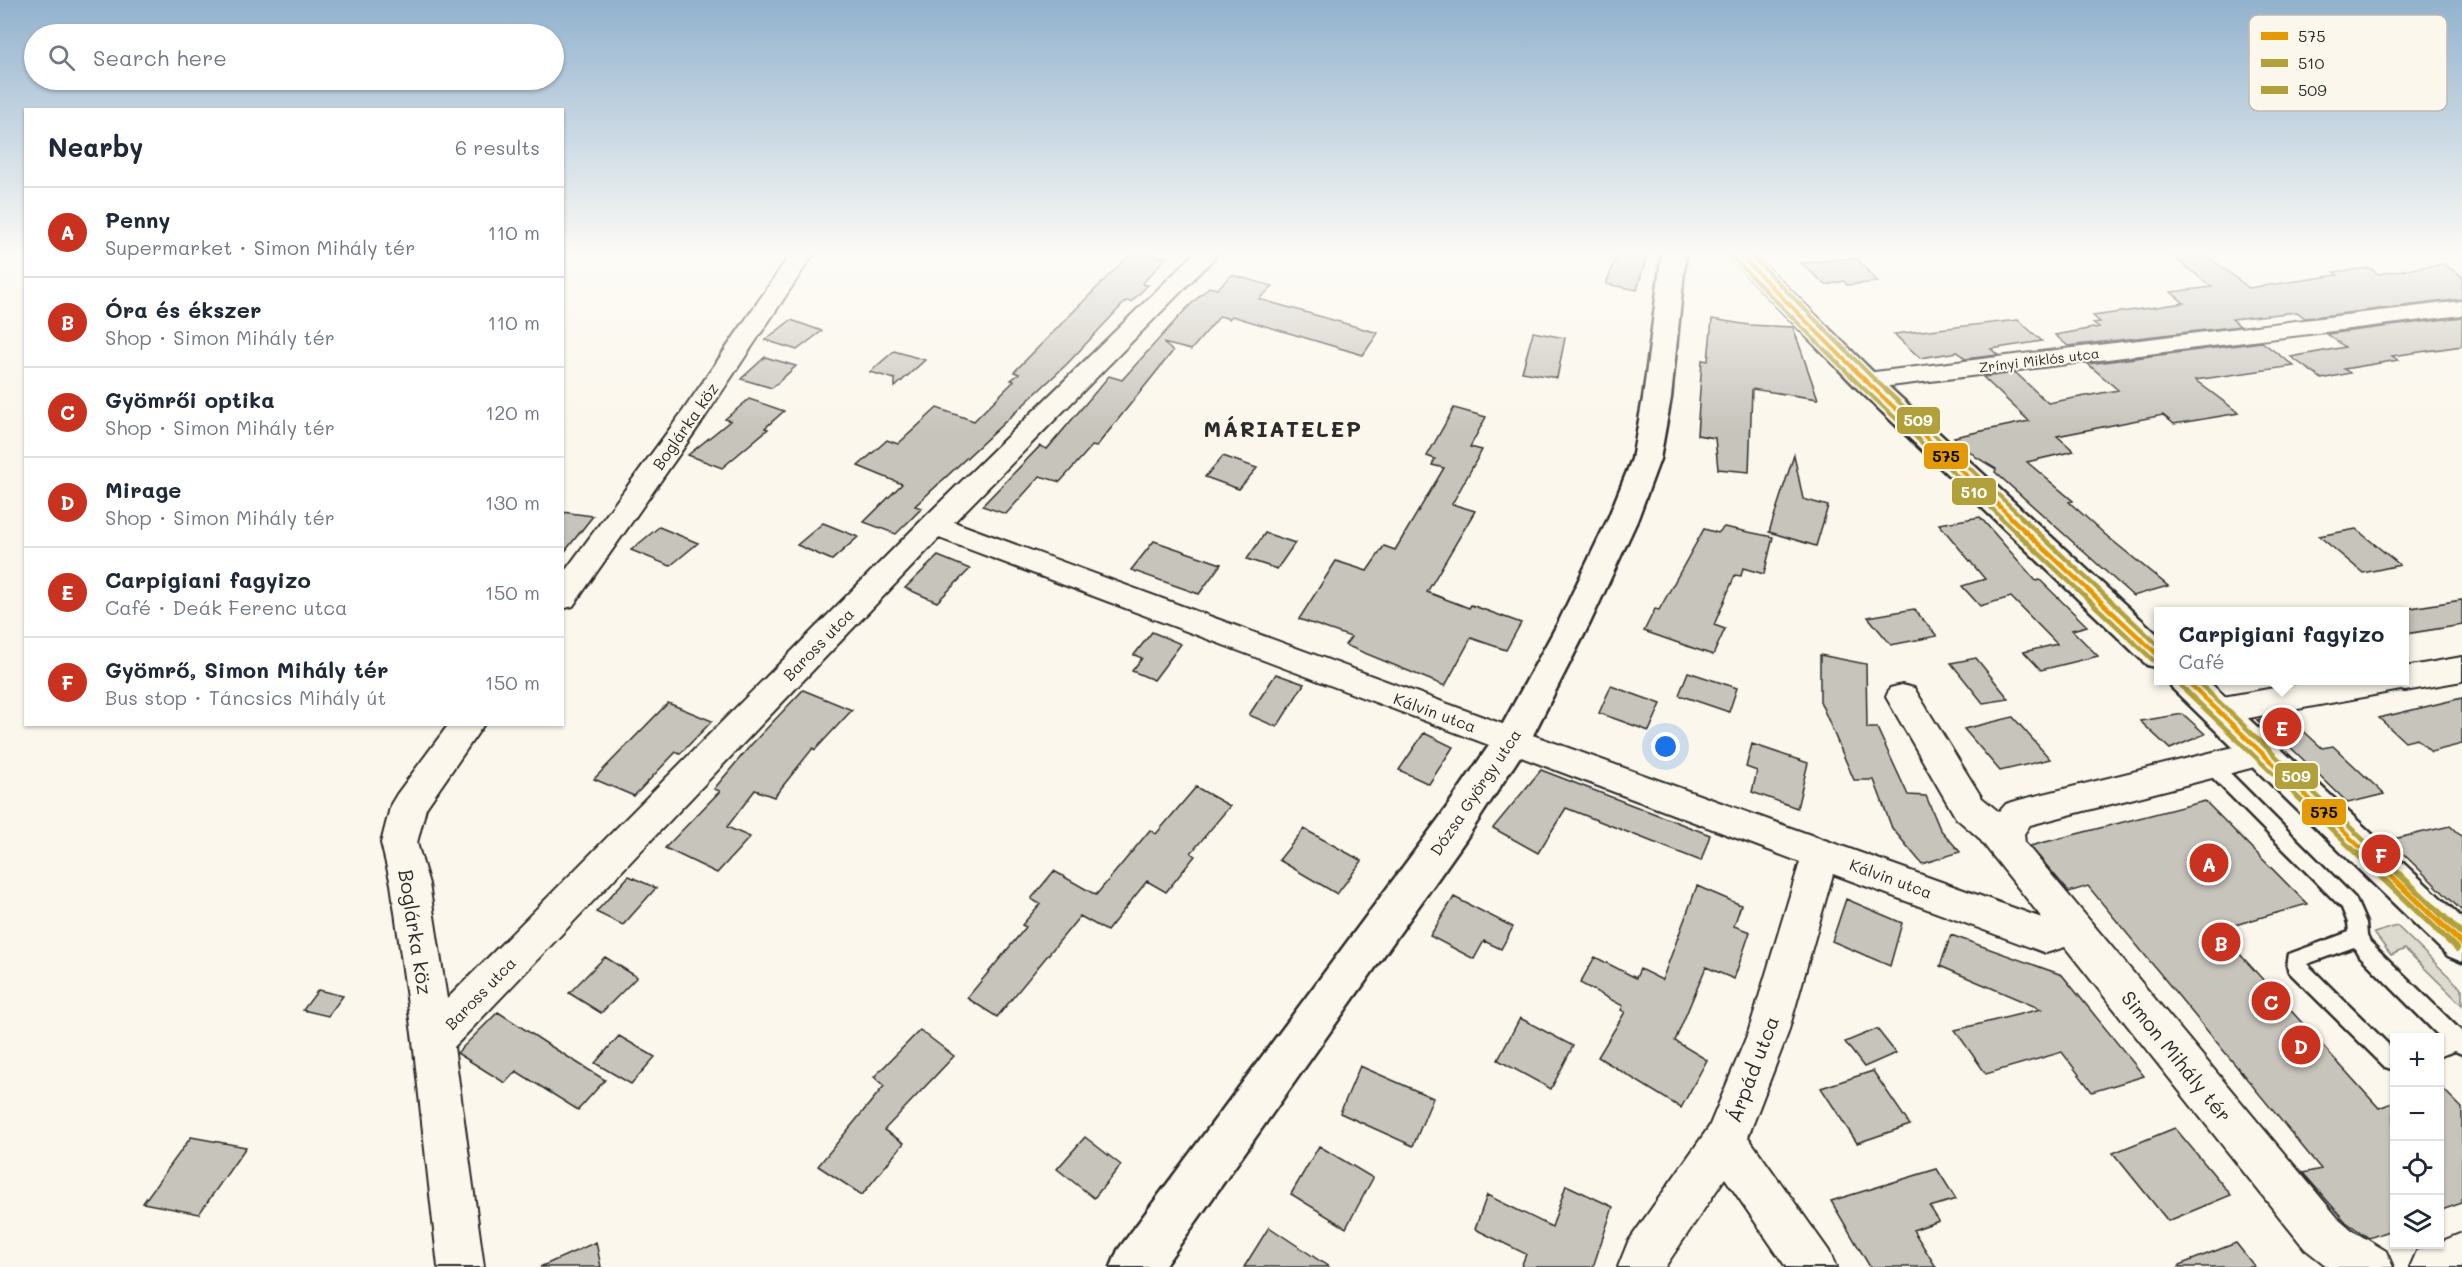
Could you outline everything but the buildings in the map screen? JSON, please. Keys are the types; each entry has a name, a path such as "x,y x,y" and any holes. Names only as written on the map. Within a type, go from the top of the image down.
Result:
{"main road":[{"name":"Dózsa György utca","path":"1135,1267 1454,828 1512,741 1574,623 1622,521 1646,459 1658,398 1668,311"},
{"path":"1796,311 1866,381 2154,651"},
{"path":"2189,685 2462,944"}],"street":[{"name":"Boglárka köz","path":"564,595 692,417 764,311"},
{"name":"Baross utca","path":"433,1041 934,525 1149,311"},
{"name":"Zrínyi Miklós utca","path":"1866,381 2436,311"},
{"name":"Kálvin utca","path":"934,525 1512,741 2046,936 2073,928"},
{"path":"2409,677 2462,669"},
{"path":"2217,711 2370,685"},
{"name":"Simon Mihály tér","path":"1902,697 1969,808 2008,848 2321,1233 2358,1264"},
{"name":"Boglárka köz","path":"461,1267 433,1041 410,884 399,843 409,804 467,726"},
{"path":"2008,848 2005,830 2019,814 2262,753"},
{"name":"Árpád utca","path":"1641,1267 1644,1258 1725,1141 1768,1033 1821,852"},
{"path":"1725,1141 1813,1267"},
{"path":"2433,1267 2462,1256"}],"lane":[{"path":"2212,766 2331,882 2349,903 2357,923 2358,937 2364,948 2453,1044"},
{"path":"2358,937 2296,960 2296,966 2390,1059"}],"shaded area":[{"path":"2397,926 2462,989 2462,1005 2405,949 2391,955 2374,933"}],"transit line":[{"name":"510","path":"1786,311 1861,386 2154,661"},
{"name":"575","path":"1796,311 1866,381 2154,651"},
{"name":"509","path":"1807,311 1871,376 2154,641"},
{"name":"510","path":"2180,685 2457,949"},
{"name":"575","path":"2191,685 2462,944"},
{"name":"509","path":"2201,685 2462,934"}],"place":[{"name":"Carpigiani fagyizo","path":"2282,727"},
{"name":"Gyömrő, Simon Mihály tér","path":"2381,854"},
{"name":"Penny","path":"2209,863"},
{"name":"Óra és ékszer","path":"2221,942"},
{"name":"Gyömrői optika","path":"2271,1001"},
{"name":"Mirage","path":"2301,1045"}],"district":[{"name":"MÁRIATELEP","path":"1283,428"}]}
